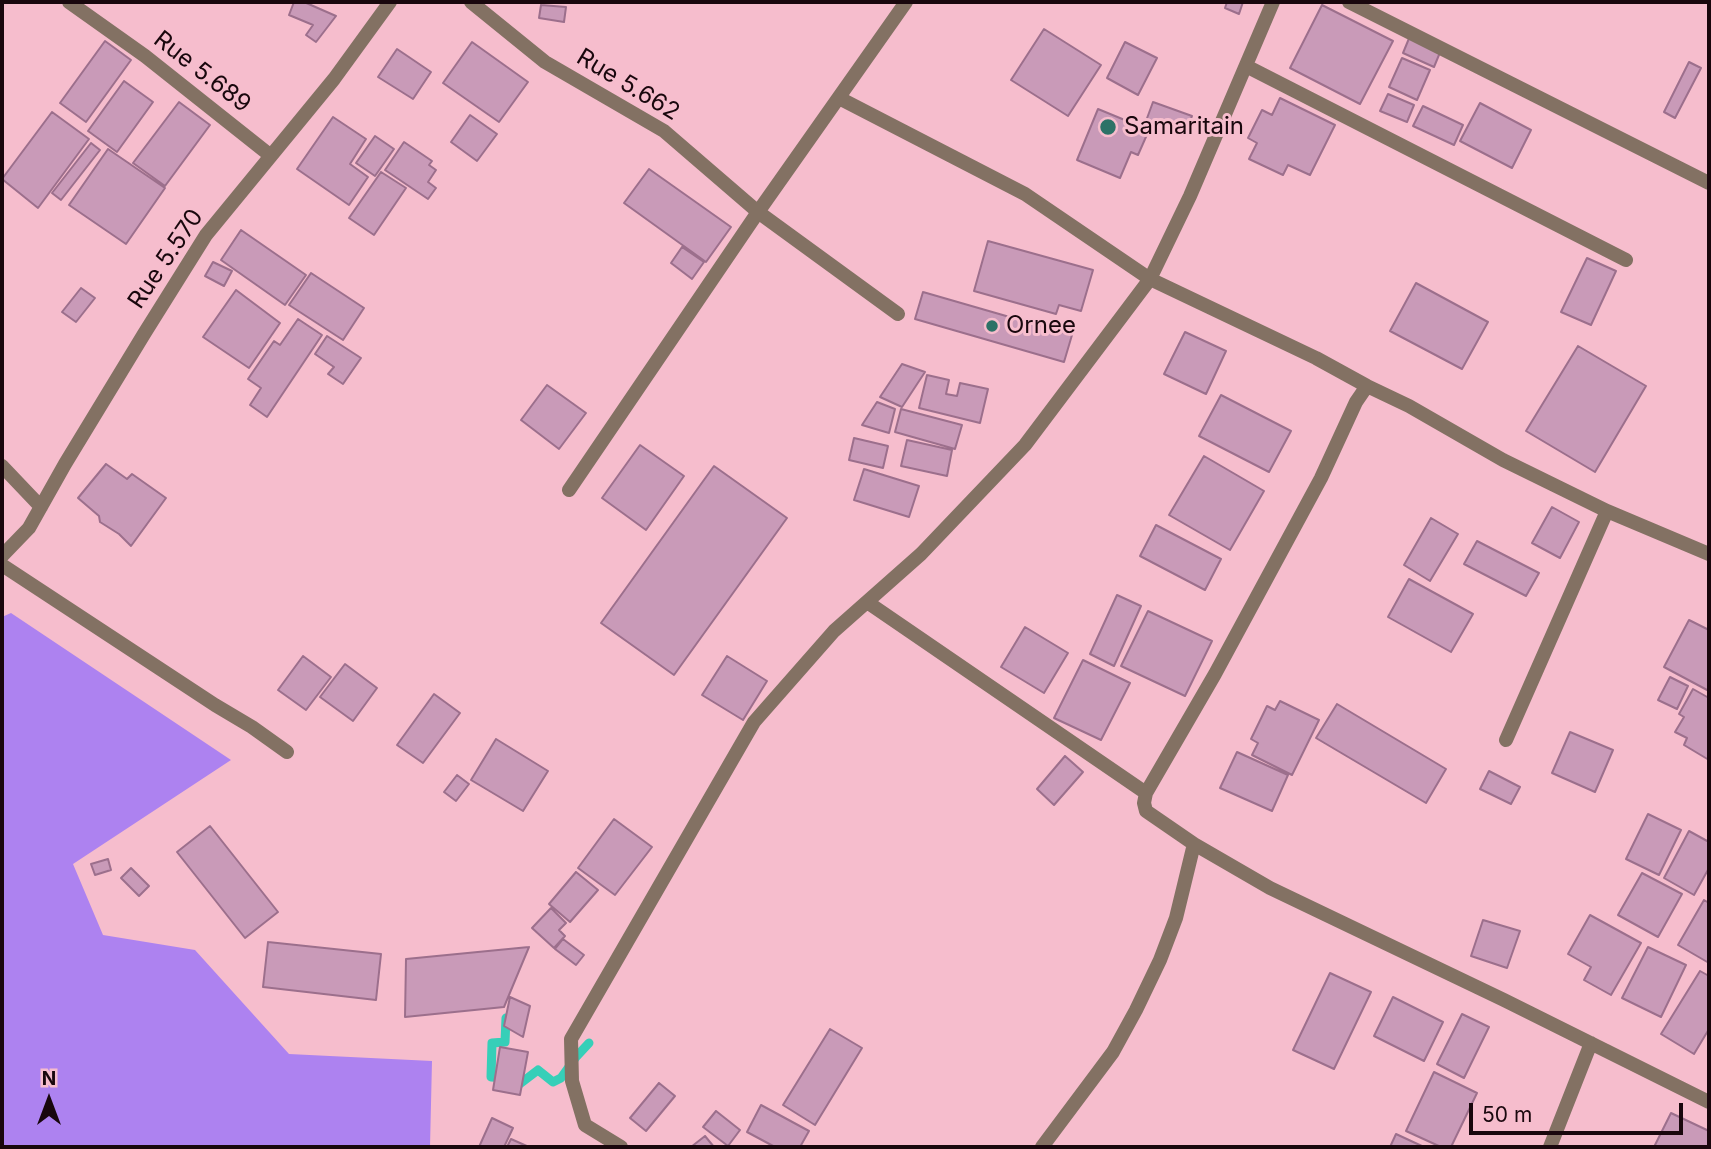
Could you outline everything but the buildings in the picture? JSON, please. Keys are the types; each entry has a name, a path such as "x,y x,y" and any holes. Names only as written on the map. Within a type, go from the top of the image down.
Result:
{"street":[{"name":"Rue 5.689","path":"69,2 145,56 271,156"},
{"name":"Rue 5.570","path":"2,556 29,528 144,334 206,236 334,79 390,2"},
{"name":"Rue 5.662","path":"471,2 545,62 664,131 758,212 898,314"},
{"path":"569,491 758,212 906,2"},
{"path":"621,1147 586,1125 572,1081 571,1039 754,722 834,631 921,554 1024,445 1150,279 1190,196 1273,2"},
{"path":"1349,2 1709,183"},
{"path":"1246,66 1626,260"},
{"path":"839,98 1024,194 1150,279 1316,358 1409,406 1503,460 1607,511 1709,554"},
{"path":"1367,386 1356,402 1321,478 1222,662 1146,793 1146,811 1194,844 1270,888 1709,1102"},
{"path":"2,466 40,507"},
{"path":"1506,740 1607,511"},
{"path":"2,565 287,752"},
{"path":"867,602 1146,793"},
{"path":"1042,1147 1113,1052 1136,1010 1176,918 1194,844"},
{"path":"1550,1147 1591,1044"}],"shaded area":[{"path":"11,613 231,760 73,864 103,935 195,950 289,1054 432,1061 430,1147 2,1147 2,617"}],"waterway":[{"path":"506,1018 505,1042 492,1043 491,1077 508,1078 517,1086 538,1070 553,1082 561,1078 589,1043"}],"place":[{"name":"Samaritain","path":"1108,127"},
{"name":"Ornee","path":"992,326"}]}
